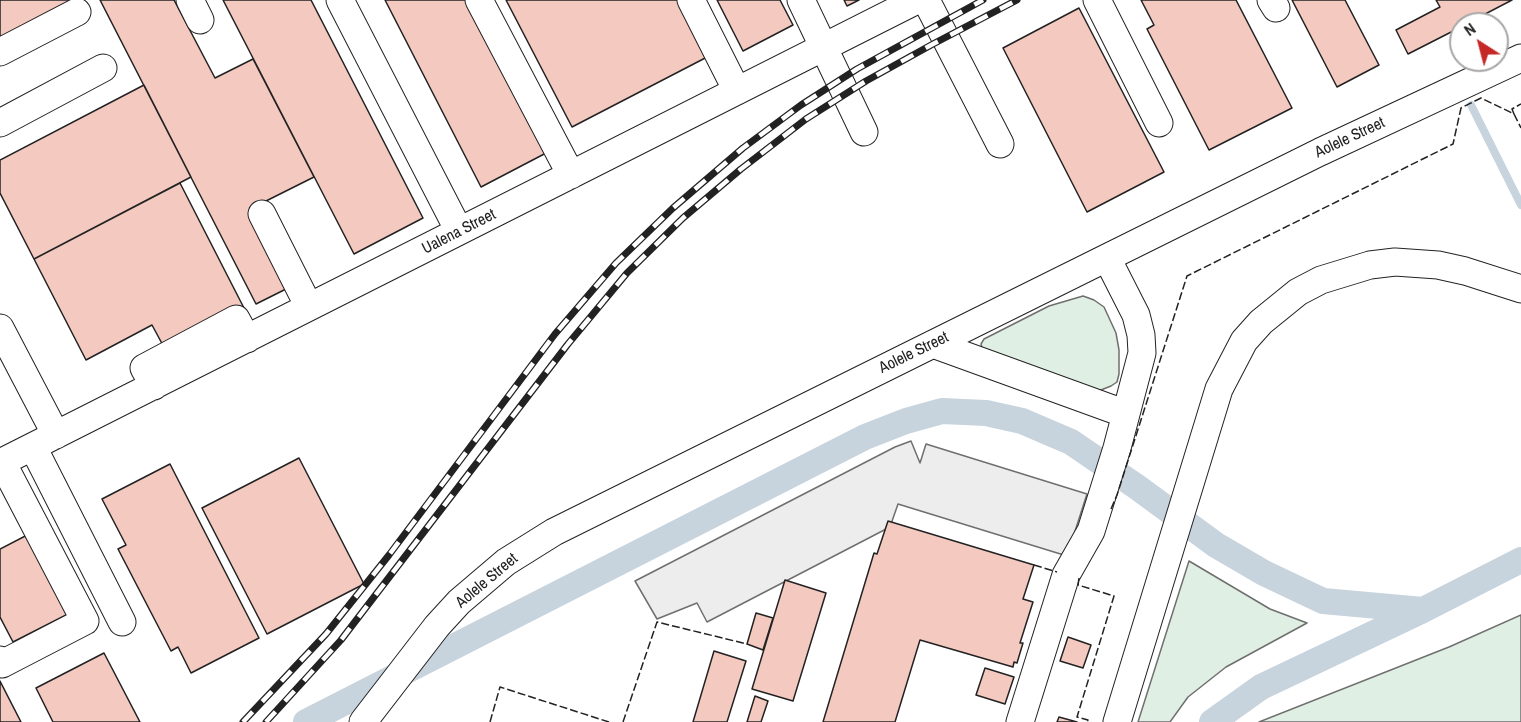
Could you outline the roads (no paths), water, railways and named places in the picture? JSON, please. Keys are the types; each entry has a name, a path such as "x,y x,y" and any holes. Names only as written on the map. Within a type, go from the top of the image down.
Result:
{"street":[{"path":"340,0 459,231"},
{"path":"479,0 571,175"},
{"path":"692,0 737,91"},
{"path":"801,0 864,132"},
{"name":"Ualena Street","path":"1,462 917,0"},
{"path":"926,0 1000,144"},
{"path":"1097,0 1160,123"},
{"path":"0,52 77,12"},
{"name":"Aolele Street","path":"363,722 437,626 459,602 506,562 554,532 1320,152 1521,58"},
{"path":"0,123 103,68"},
{"path":"262,214 309,307"},
{"path":"1020,722 1066,575 1091,531 1117,448 1142,353 1141,335 1136,315 1107,258"},
{"path":"1117,722 1219,388 1244,341 1261,322 1298,292 1348,270 1370,265 1395,262 1438,265 1521,289"},
{"path":"0,328 44,441 122,622"},
{"path":"933,344 1126,414"},
{"path":"0,660 2,664 85,621 1,462"}],"waterway":[{"path":"1471,105 1521,205"},
{"path":"306,722 865,437 906,421 942,411 986,413 1022,421 1071,442 1216,545 1264,573 1323,601 1423,610"},
{"path":"1212,722 1261,687 1423,610 1521,560"}],"railway":[{"path":"243,722 326,634 389,555 555,334 616,263 673,208 743,148 801,105 857,69 983,0"},
{"path":"266,722 341,640 568,344 627,273 683,218 741,169 806,119 866,81 1017,0"}]}
